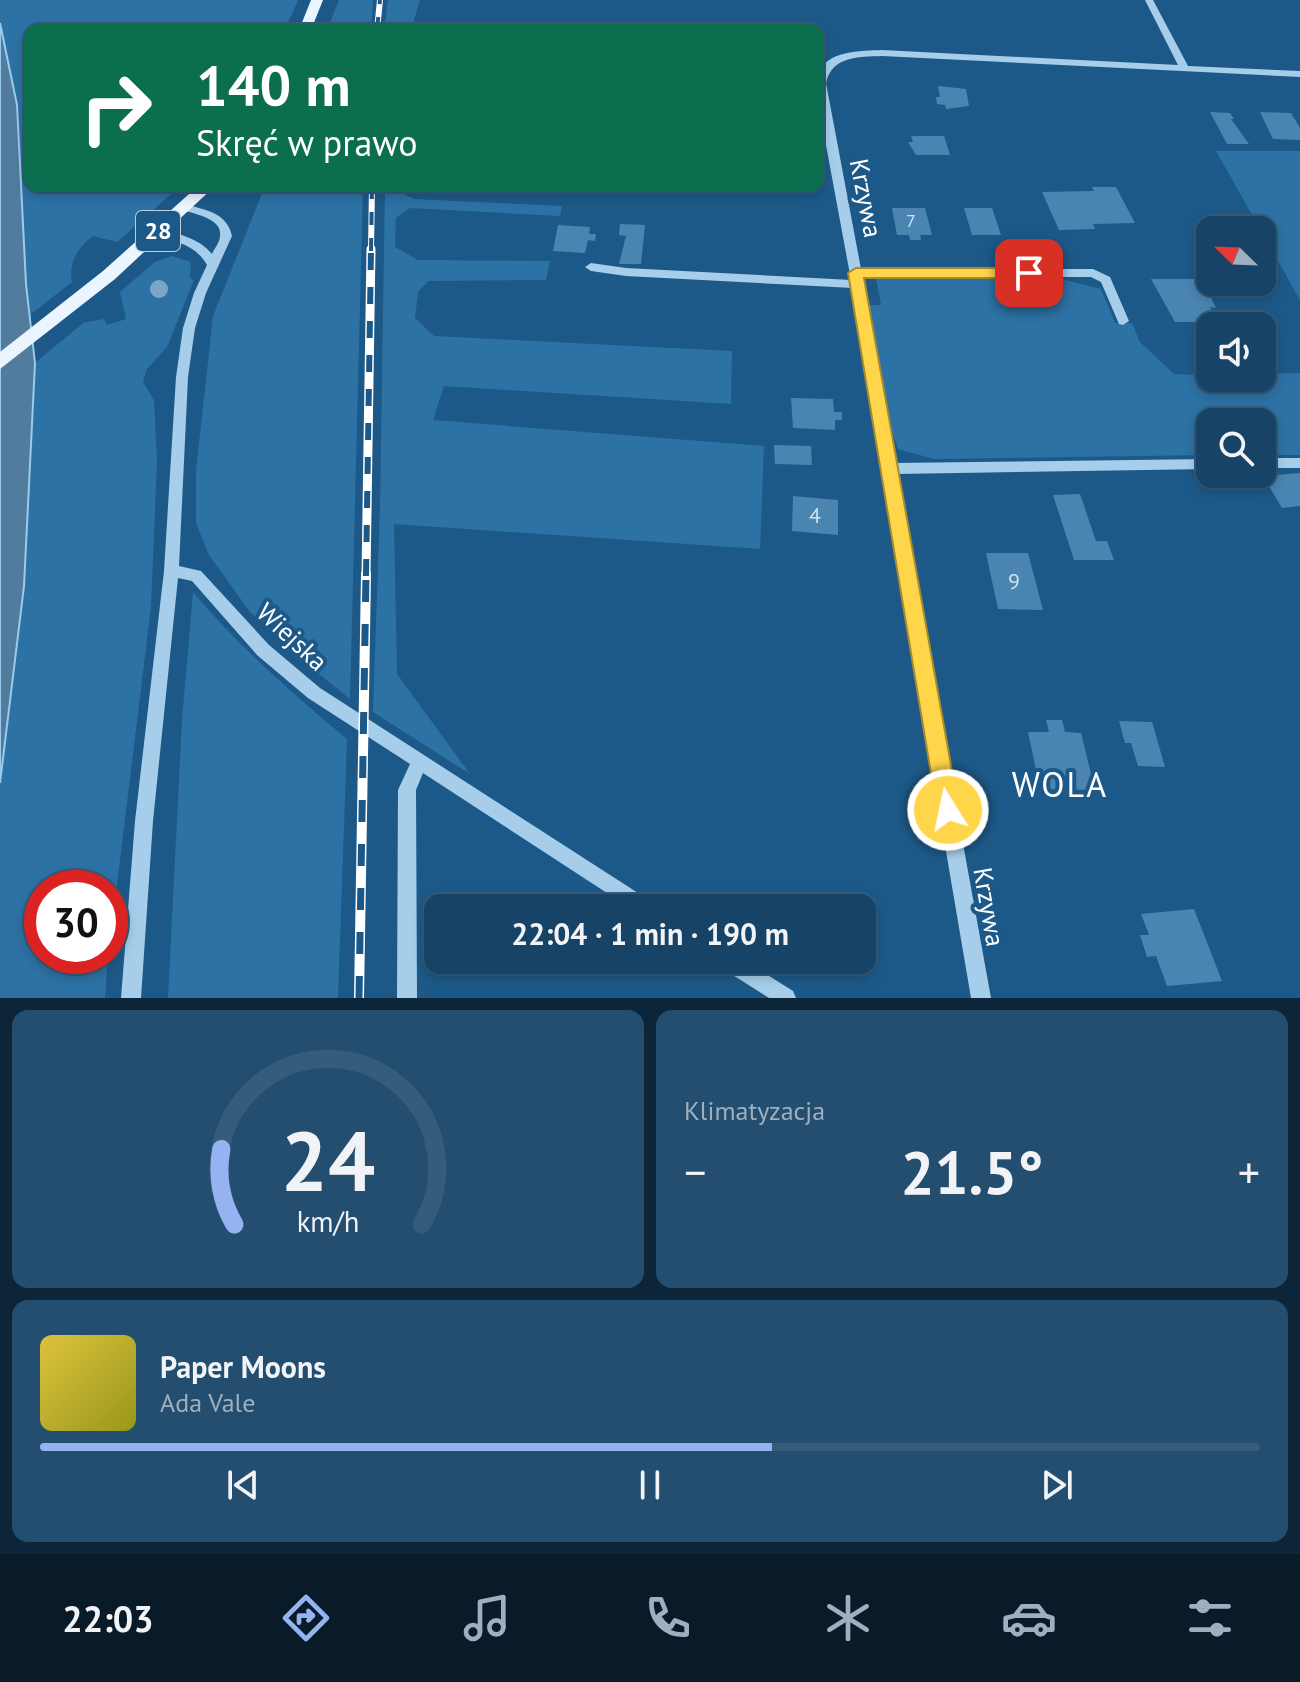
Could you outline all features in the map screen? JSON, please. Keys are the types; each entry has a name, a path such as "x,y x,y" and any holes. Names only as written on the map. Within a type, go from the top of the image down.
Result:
{"main road":[{"path":"307,24 317,0"},
{"name":"28","path":"0,362 94,288 200,192"}],"street":[{"path":"1149,0 1185,69"},
{"name":"Krzywa","path":"824,72 835,60 858,54 882,53 1300,74"},
{"name":"Krzywa","path":"824,108 877,384 888,469 981,998"},
{"path":"131,998 144,821 171,571 182,377 189,328 211,263 226,236 224,226 212,216 184,207"},
{"path":"157,232 197,245 206,252 211,263"},
{"path":"591,267 626,272 857,278 1093,273 1102,276 1109,285 1123,321"},
{"path":"1276,463 1300,463"},
{"path":"888,469 1196,464"},
{"name":"Wiejska","path":"171,571 196,575 263,650 314,693 624,894"},
{"path":"407,998 407,790 419,762"},
{"path":"749,974 786,998"}],"shaded area":[{"path":"0,0 298,0 288,24 24,24 24,192 174,192 117,242 93,236 88,240 73,262 72,282 31,314 26,284 17,105 0,23"},
{"path":"339,0 373,0 371,24 329,24"},
{"path":"388,0 420,0 413,24 385,24"},
{"path":"0,23 17,105 26,284 35,363 24,586 0,783"},
{"path":"1216,151 1300,151 1300,300 1276,257 1276,216 1253,216"},
{"path":"263,192 363,192 350,699 288,649 250,612 209,555 196,523 196,470 213,316"},
{"path":"385,192 400,192 414,199 562,206 560,216 410,208 396,218 395,247 418,260 550,261 546,280 428,281 418,292 415,318 434,336 732,351 731,404 444,386 433,420 764,446 760,549 394,524 397,674 470,774 373,712"},
{"path":"172,256 191,262 190,278 194,280 167,347 147,369 143,382 154,400 157,461 151,607 119,870 24,870 24,974 107,974 105,998 0,998 0,783 24,586 35,363 83,323 104,319 107,325 126,319 120,292 155,262"},
{"path":"1054,277 1101,289 1115,323 1132,323 1140,342 1174,374 1196,375 1196,392 1276,392 1276,374 1300,373 1300,455 1276,455 1276,408 1196,408 1196,455 934,459 898,449 886,411 867,305 881,305 876,278"},
{"path":"193,592 267,669 347,739 338,998 168,998 182,720"}],"building":[{"path":"938,86 966,89 969,106 946,109 945,105 937,104 936,97 940,97"},
{"path":"1210,112 1230,113 1249,144 1227,144"},
{"path":"1260,112 1291,113 1300,128 1300,140 1273,139"},
{"path":"911,136 944,136 950,155 916,155 908,142 913,142"},
{"path":"1092,187 1116,187 1135,223 1093,224 1095,229 1059,230 1042,192 1094,191"},
{"path":"892,208 925,208 932,235 920,235 921,240 910,240 909,235 897,235"},
{"path":"964,208 992,208 1001,235 972,235"},
{"path":"620,224 645,225 641,264 619,264 626,236 619,235"},
{"path":"558,225 590,227 589,234 596,234 595,241 588,240 585,253 553,251"},
{"path":"1151,279 1196,279 1196,296 1210,296 1216,308 1210,307 1212,312 1196,312 1196,322 1175,322"},
{"path":"791,398 833,399 834,412 842,412 842,420 835,420 835,430 793,428"},
{"path":"774,445 811,446 812,465 775,464"},
{"path":"1300,473 1300,506 1282,508 1270,488 1276,488 1276,475"},
{"path":"1080,494 1096,541 1107,541 1114,560 1074,560 1053,495"},
{"path":"793,496 838,500 838,535 792,531"},
{"path":"986,553 1028,553 1043,610 998,609"},
{"path":"1046,720 1062,720 1065,732 1081,733 1095,790 1040,789 1028,732 1049,732"},
{"path":"1119,721 1152,722 1165,767 1138,766 1131,743 1125,743"},
{"path":"1194,909 1222,981 1167,986 1156,956 1147,957 1140,935 1149,935 1141,914"}],"railway":[{"path":"378,24 380,0"},
{"path":"371,251 372,192"},
{"path":"366,576 371,249"},
{"path":"359,998 366,574"}],"district":[{"name":"WOLA","path":"1060,785"}],"route":[{"path":"948,810 856,273 1029,273"}]}
